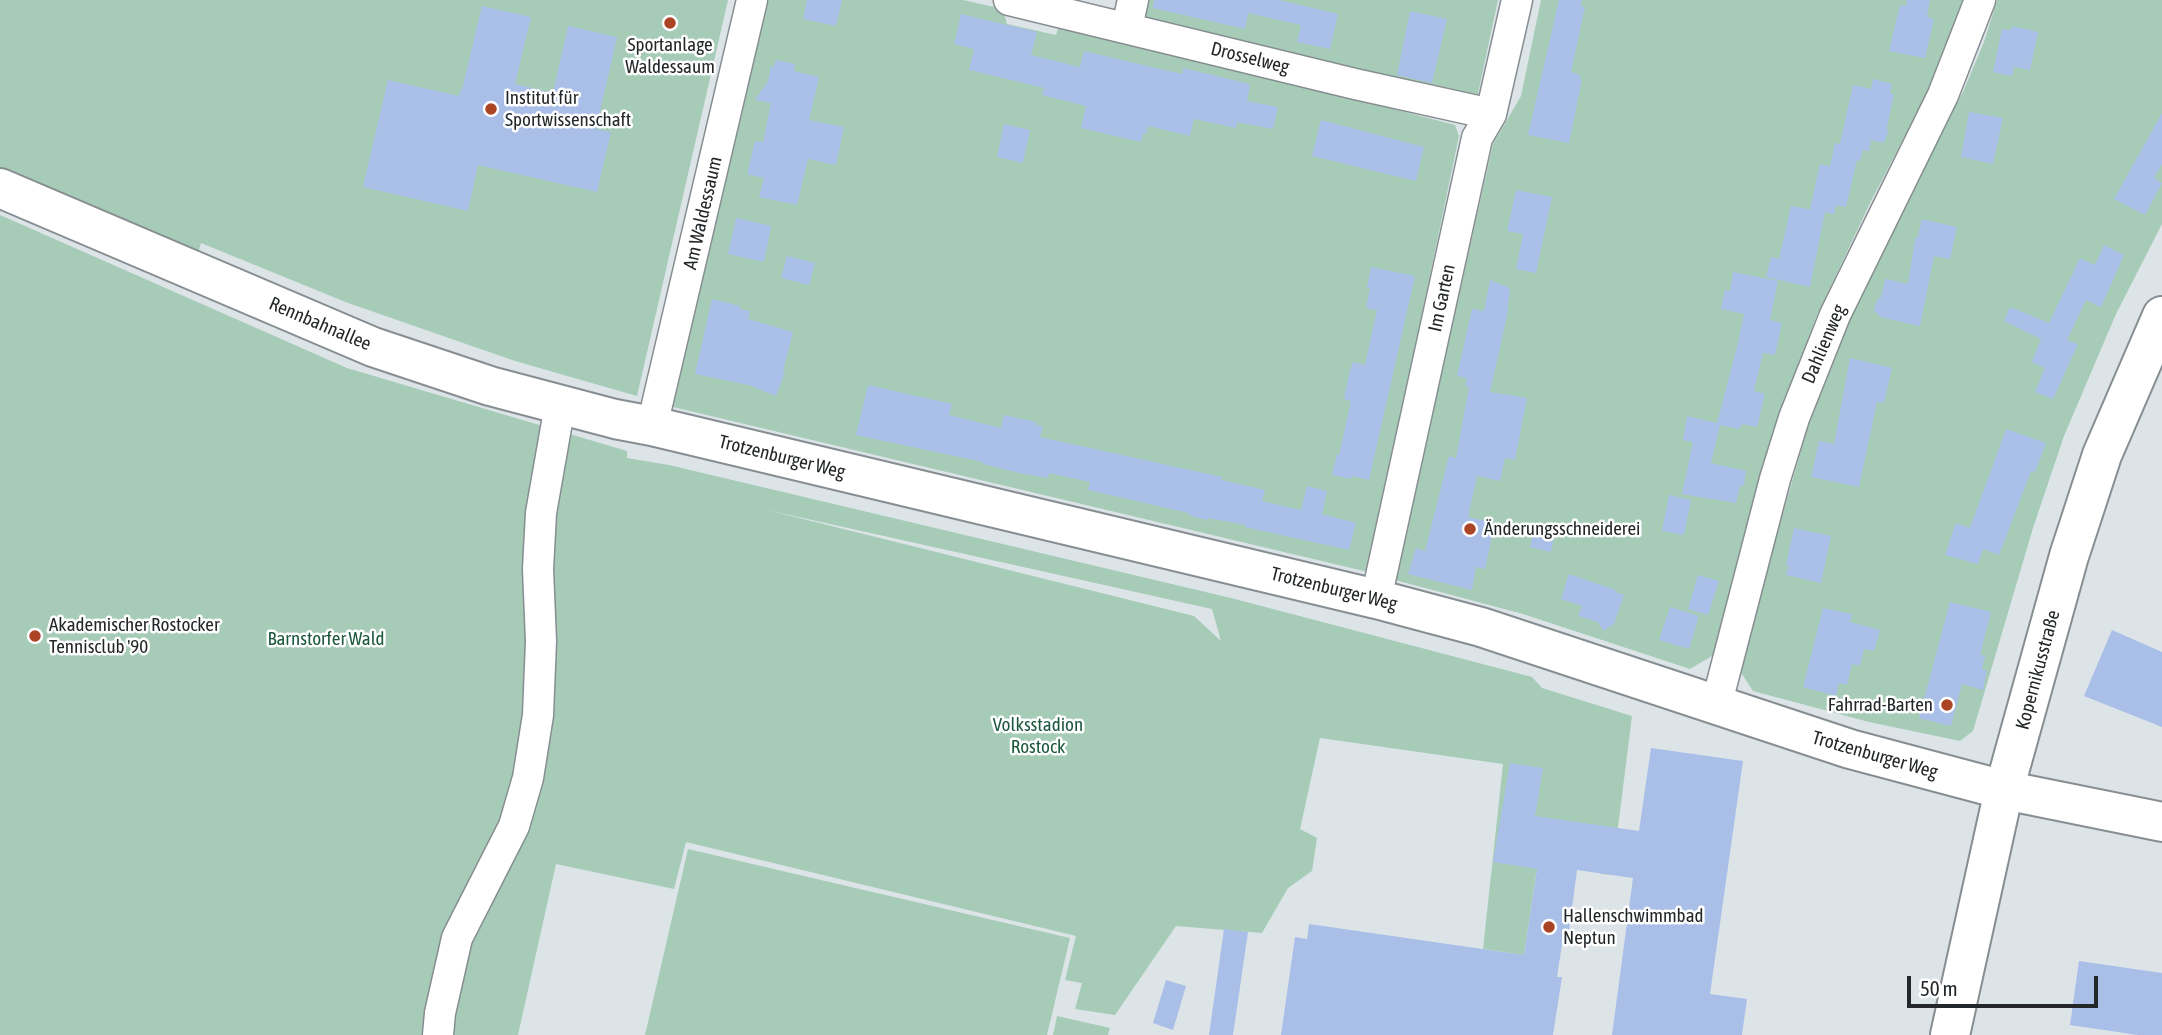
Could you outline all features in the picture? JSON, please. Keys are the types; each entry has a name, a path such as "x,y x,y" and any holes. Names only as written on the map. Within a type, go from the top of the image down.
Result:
{"street":[{"name":"Am Waldessaum","path":"654,418 752,0"},
{"name":"Drosselweg","path":"1009,0 1130,14 1355,84 1491,114"},
{"name":"Im Garten","path":"1376,599 1477,138 1491,114 1517,0"},
{"name":"Dahlienweg","path":"1716,706 1775,479 1794,418 1835,315 1943,95 1980,0"},
{"name":"Rennbahnallee","path":"0,188 373,346 490,386 560,405 654,418"},
{"name":"Kopernikusstraße","path":"1950,1035 2004,790 2069,556 2102,454 2162,316"},
{"path":"438,1035 440,1013 457,938 514,826 528,778 538,715 541,641 538,569 541,513 560,405"},
{"name":"Trotzenburger Weg","path":"654,418 1481,627 1850,749 2004,790 2162,822"}],"green space":[{"path":"0,0 728,0 637,396 515,361 348,303 201,243 198,253 0,170"},
{"path":"766,0 963,0 1003,9 1007,24 1056,35 1060,22 1455,125 1459,136 1368,572 673,407"},
{"path":"1141,0 1498,0 1477,98 1136,22"},
{"path":"1541,0 1964,0 1934,80 1871,201 1817,315 1764,461 1715,652 1690,669 1523,614 1395,580 1493,144 1521,96"},
{"path":"1997,0 2162,0 2162,224 2116,314 2064,436 2033,528 1973,731 1960,741 1869,722 1753,691 1738,668 1821,382 1885,241 1963,92 1984,42"},
{"path":"0,215 347,368 627,451 627,458 669,465 1231,598 1532,677 1542,688 1632,716 1612,875 1601,874 1608,827 1539,856 1524,955 1483,949 1503,764 1320,738 1300,829 1317,838 1312,871 1288,888 1262,933 1176,926 1115,1015 1075,1009 1082,983 1065,980 1076,936 686,842 674,889 556,864 518,1035 0,1035","holes":["767,510 1212,609 1221,641 1194,616"]},
{"path":"688,849 1070,938 1047,1035 645,1035"},
{"path":"1057,1016 1110,1028 1108,1035 1053,1035"}],"building":[{"path":"807,0 842,0 836,26 803,19"},
{"path":"1154,0 1279,0 1338,14 1330,49 1297,42 1301,25 1248,13 1245,29 1153,8"},
{"path":"1559,0 1582,0 1581,6 1585,7 1571,72 1580,75 1582,79 1569,143 1528,135"},
{"path":"1907,0 1930,0 1927,17 1934,19 1925,58 1889,51 1900,5 1906,6"},
{"name":"Institut für Sportwissenschaft","path":"482,6 531,17 515,84 553,93 568,26 617,37 596,129 611,132 597,192 478,165 468,211 363,187 388,80 459,96"},
{"path":"1410,11 1447,19 1432,83 1397,75"},
{"path":"961,14 1037,32 1031,55 1080,67 1084,51 1182,74 1183,68 1250,84 1247,101 1278,107 1273,129 1237,122 1236,128 1194,119 1190,136 1148,126 1141,142 1081,128 1086,106 1042,95 1044,88 969,70 974,49 954,44"},
{"path":"2012,26 2038,32 2030,70 2014,67 2012,76 1993,72 2002,29 2011,30"},
{"path":"776,60 795,64 794,71 819,77 809,120 844,127 836,165 808,159 797,205 759,197 764,178 747,174 755,141 763,142 771,103 755,100 768,81 771,66 774,67"},
{"path":"1873,79 1892,84 1890,94 1894,94 1884,143 1871,140 1869,151 1863,150 1860,161 1857,160 1846,207 1836,205 1834,214 1810,209 1820,164 1830,166 1835,143 1840,144 1853,85 1871,89"},
{"path":"1969,112 2003,118 1993,164 1961,157"},
{"path":"2162,113 2162,164 2154,178 2162,183 2145,215 2114,199"},
{"path":"1321,120 1424,147 1416,181 1312,156"},
{"path":"1004,124 1030,130 1023,163 997,157"},
{"path":"1516,190 1552,197 1536,273 1516,269 1523,234 1507,231"},
{"path":"1791,206 1825,212 1810,287 1766,277 1771,257 1779,259"},
{"path":"736,218 771,226 764,262 728,254"},
{"path":"1922,219 1957,227 1950,259 1934,256 1920,326 1880,317 1874,310 1881,297 1885,279 1908,284 1915,239"},
{"path":"2104,245 2124,255 2101,307 2086,300 2067,340 2078,344 2053,399 2035,392 2045,368 2032,362 2041,339 2004,321 2010,307 2049,323 2080,258 2095,265"},
{"path":"787,256 815,263 809,285 781,278"},
{"path":"1371,267 1415,276 1369,480 1332,475 1351,401 1344,399 1349,374 1353,362 1365,365 1377,310 1366,308"},
{"path":"1733,272 1778,281 1770,320 1782,323 1775,355 1763,353 1754,391 1765,394 1757,427 1743,424 1738,429 1720,425 1711,463 1746,471 1744,485 1740,486 1736,503 1682,494 1693,442 1683,440 1687,416 1717,423 1737,347 1744,314 1721,309 1725,290 1730,291"},
{"path":"1490,280 1510,288 1507,316 1490,392 1527,398 1515,460 1505,458 1500,481 1477,476 1468,517 1495,523 1485,569 1476,567 1472,590 1408,574 1416,548 1425,551 1449,456 1456,458 1469,387 1465,386 1467,378 1457,376 1472,309 1484,311"},
{"path":"712,299 750,311 748,319 793,332 783,371 785,372 776,396 749,385 695,374"},
{"path":"1850,358 1892,368 1884,403 1877,402 1859,487 1811,477 1819,441 1834,444"},
{"path":"868,385 952,404 949,415 1001,428 1004,415 1036,422 1035,425 1043,426 1040,437 1222,477 1222,480 1265,490 1262,501 1301,510 1307,486 1327,491 1322,514 1356,523 1349,550 1245,527 1246,525 1208,518 1207,520 1188,515 1189,513 1088,490 1090,482 1049,473 1048,478 1024,474 983,462 856,435"},
{"path":"2006,429 2046,443 2035,472 2031,471 1999,555 1983,549 1978,564 1945,555 1956,523 1970,528"},
{"path":"1669,495 1691,500 1684,535 1662,531"},
{"path":"1535,527 1555,531 1551,552 1530,547"},
{"path":"1794,528 1831,536 1821,583 1786,575"},
{"path":"1569,574 1624,595 1614,624 1603,631 1598,622 1578,616 1582,606 1561,599"},
{"path":"1698,575 1719,581 1708,615 1688,609"},
{"path":"1950,602 1991,612 1980,655 1985,656 1982,669 1987,671 1983,690 1962,684 1951,726 1919,718"},
{"path":"1670,607 1699,616 1689,649 1659,640"},
{"path":"1823,608 1852,614 1850,622 1880,630 1874,651 1864,649 1860,666 1852,664 1847,685 1839,683 1836,696 1803,687"},
{"path":"2112,630 2162,652 2162,727 2084,696"},
{"path":"1651,748 1743,761 1710,994 1747,999 1742,1035 1612,1035 1633,878 1577,870 1569,932 1564,931 1557,977 1562,977 1553,1035 1281,1035 1295,937 1307,939 1309,924 1524,955 1537,869 1493,862 1510,763 1543,768 1535,816 1639,831"},
{"path":"1224,929 1248,932 1233,1035 1209,1035"},
{"path":"2079,961 2162,973 2162,1035 2138,1035 2070,1025"},
{"path":"1166,980 1186,986 1173,1030 1153,1023"}],"place":[{"name":"Sportanlage Waldessaum","path":"670,23"},
{"name":"Institut für Sportwissenschaft","path":"491,109"},
{"name":"Änderungsschneiderei","path":"1470,529"},
{"name":"Akademischer Rostocker Tennisclub '90","path":"35,636"},
{"name":"Fahrrad-Barten","path":"1947,705"},
{"name":"Hallenschwimmbad Neptun","path":"1549,927"}],"park label":[{"name":"Barnstorfer Wald","path":"326,639"},
{"name":"Volksstadion Rostock","path":"1038,736"}]}
